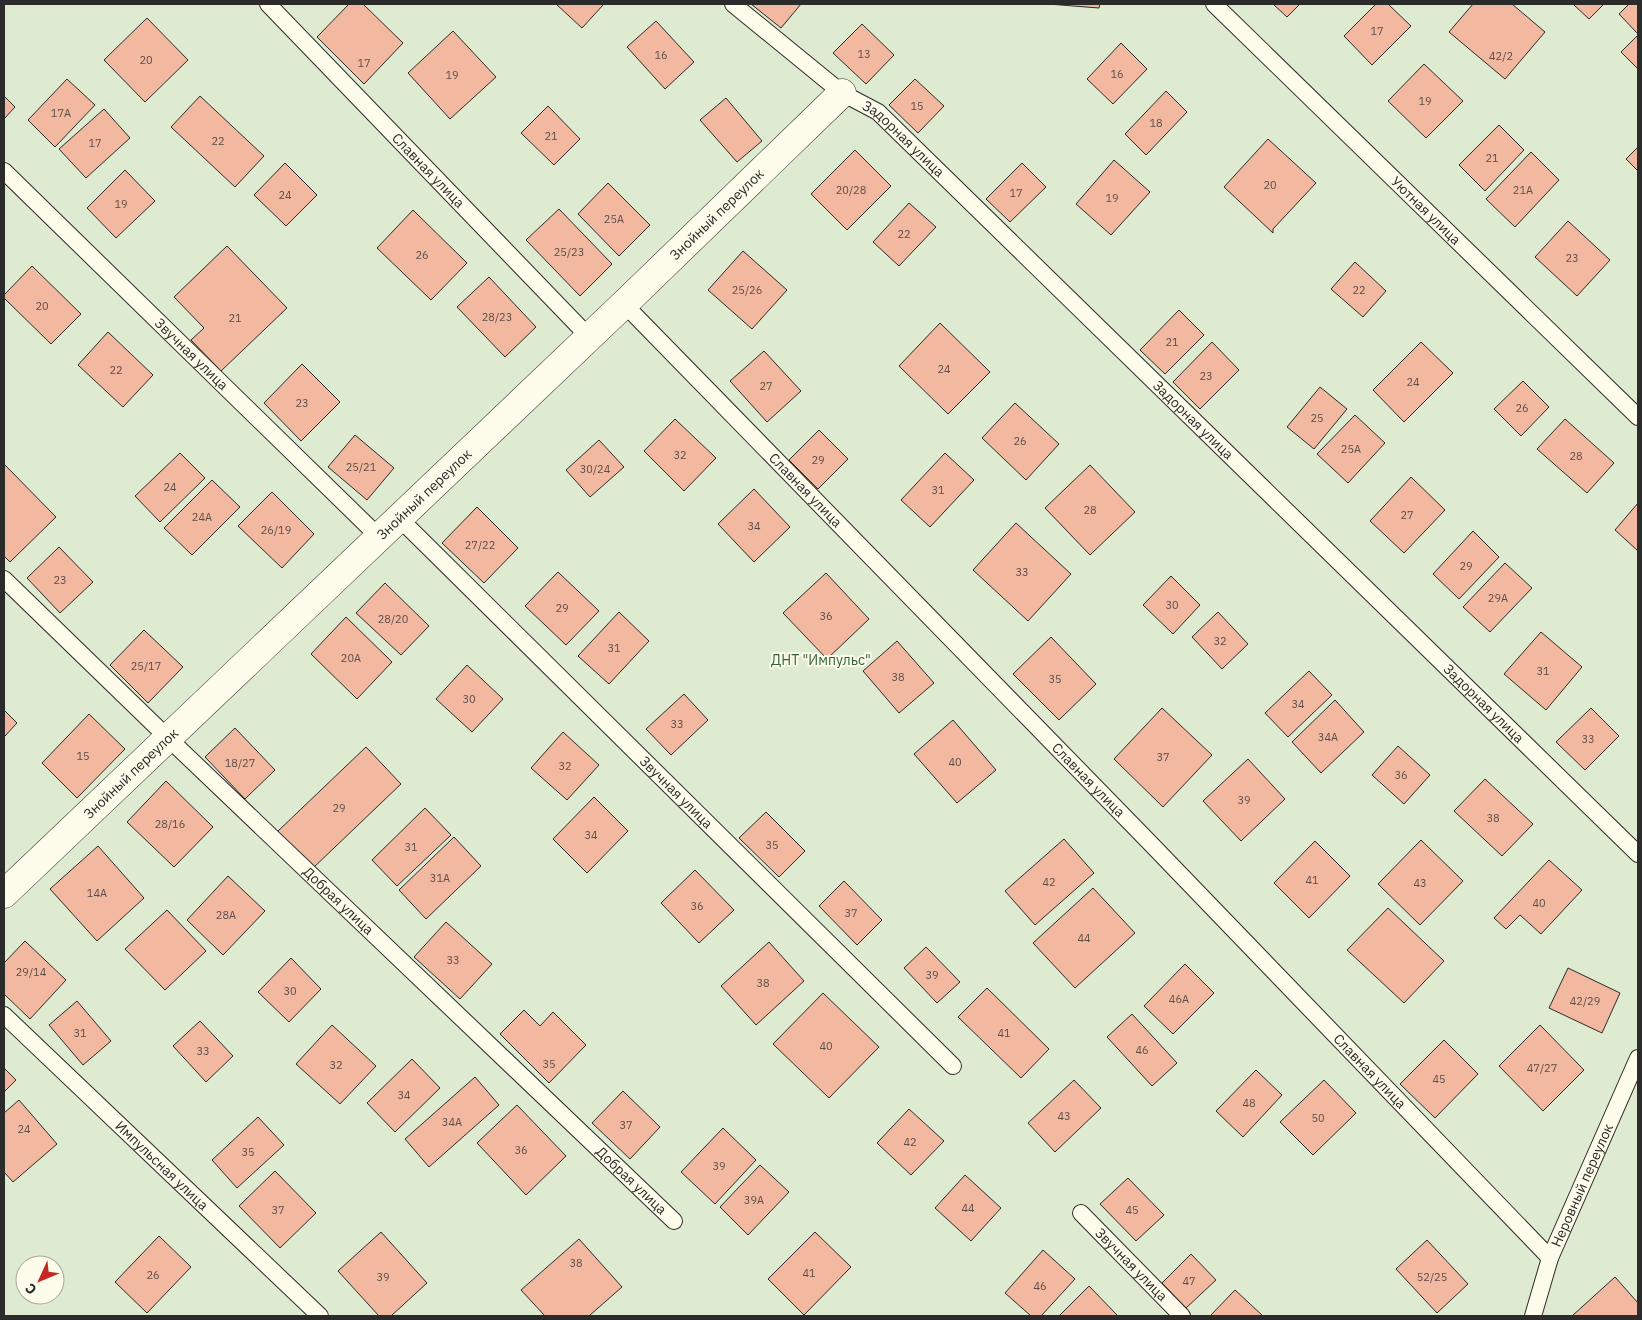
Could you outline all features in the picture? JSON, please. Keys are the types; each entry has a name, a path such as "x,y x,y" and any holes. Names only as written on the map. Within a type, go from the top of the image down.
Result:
{"street":[{"name":"Знойный переулок","path":"4,894 624,304 842,93"}],"lane":[{"name":"Славная улица","path":"268,4 589,337"},
{"name":"Задорная улица","path":"733,4 842,93 878,112 1638,854"},
{"name":"Уютная улица","path":"1214,4 1638,417"},
{"name":"Звучная улица","path":"4,171 379,537"},
{"name":"Славная улица","path":"624,304 1146,838 1550,1258"},
{"name":"Звучная улица","path":"399,518 953,1066"},
{"name":"Добрая улица","path":"4,580 674,1221"},
{"name":"Импульсная улица","path":"4,1015 320,1316"},
{"name":"Неровный переулок","path":"1533,1316 1550,1258 1638,1058"},
{"name":"Звучная улица","path":"1081,1213 1182,1316"}],"green space":[{"name":"ДНТ \"Импульс\"","path":"4,4 1638,4 1638,1316 4,1316"}],"building":[{"path":"349,4 363,4 403,43 364,84 317,37"},
{"path":"556,4 604,4 582,28"},
{"path":"751,4 801,4 781,28"},
{"path":"1048,4 1100,4 1099,8"},
{"path":"1273,4 1300,4 1287,17"},
{"path":"1376,4 1388,4 1411,26 1372,65 1344,36"},
{"path":"1473,4 1512,4 1545,32 1505,79 1449,32"},
{"path":"1575,4 1604,4 1589,19"},
{"path":"1629,4 1638,4 1638,34 1619,14"},
{"path":"147,18 188,60 145,102 104,60"},
{"path":"656,21 694,62 665,89 627,47"},
{"path":"862,24 894,55 866,84 833,53"},
{"path":"453,31 496,77 450,119 408,73"},
{"path":"1638,35 1638,69 1621,52"},
{"path":"1121,43 1147,69 1113,104 1087,79"},
{"path":"1424,64 1463,101 1426,138 1388,101"},
{"path":"67,79 95,105 55,147 28,120"},
{"path":"915,79 944,106 918,133 889,105"},
{"path":"1166,91 1187,112 1146,155 1125,134"},
{"path":"4,96 15,107 4,119"},
{"path":"200,96 264,156 235,187 171,127"},
{"path":"726,98 762,141 737,162 700,120"},
{"path":"548,106 580,139 554,165 521,133"},
{"path":"104,109 130,138 86,178 59,149"},
{"path":"1499,125 1524,150 1485,191 1459,165"},
{"path":"1268,139 1316,183 1273,229 1273,233 1224,187"},
{"path":"1638,147 1638,171 1626,159"},
{"path":"855,150 891,186 847,230 811,194"},
{"path":"1531,152 1559,180 1515,227 1486,199"},
{"path":"1114,160 1150,192 1111,235 1076,204"},
{"path":"285,163 317,195 286,226 254,195"},
{"path":"1022,163 1046,187 1010,222 986,199"},
{"path":"125,170 155,201 116,238 87,208"},
{"path":"608,183 650,225 619,256 578,214"},
{"path":"909,203 936,227 899,266 873,242"},
{"path":"559,209 612,264 580,296 526,240"},
{"path":"413,210 467,263 431,300 377,248"},
{"path":"1568,221 1610,260 1577,296 1535,257"},
{"path":"227,246 287,308 221,371 191,340 204,328 174,297"},
{"path":"743,251 787,290 752,329 708,290"},
{"path":"1355,262 1386,291 1363,317 1331,289"},
{"path":"32,266 81,314 51,344 4,298 4,295"},
{"path":"489,277 536,327 505,357 457,307"},
{"path":"1179,310 1204,335 1165,374 1140,350"},
{"path":"940,323 990,372 948,414 899,366"},
{"path":"108,332 153,375 123,407 78,365"},
{"path":"1212,342 1239,370 1200,409 1173,382"},
{"path":"1421,342 1453,373 1404,422 1373,390"},
{"path":"764,351 801,391 767,422 730,381"},
{"path":"302,364 340,402 301,441 264,403"},
{"path":"1523,381 1549,407 1521,436 1494,409"},
{"path":"1320,387 1347,409 1314,449 1287,427"},
{"path":"1015,403 1059,444 1026,480 982,438"},
{"path":"1355,415 1385,443 1348,483 1317,454"},
{"path":"675,419 716,458 684,491 644,451"},
{"path":"1565,419 1614,463 1587,493 1537,449"},
{"path":"819,430 848,459 818,489 789,460"},
{"path":"355,435 394,468 367,500 328,467"},
{"path":"599,440 624,467 590,497 566,470"},
{"path":"180,453 205,478 160,522 135,496"},
{"path":"945,453 974,480 930,527 901,500"},
{"path":"4,464 56,517 10,562 4,556"},
{"path":"1090,465 1135,512 1090,555 1045,508"},
{"path":"1411,477 1445,510 1404,553 1370,521"},
{"path":"212,480 240,507 192,555 164,528"},
{"path":"754,489 790,527 754,562 718,524"},
{"path":"272,492 314,534 282,568 238,526"},
{"path":"1638,503 1638,551 1615,530"},
{"path":"477,507 518,548 484,583 442,543"},
{"path":"1016,523 1071,574 1028,621 973,570"},
{"path":"1473,531 1499,557 1459,599 1433,574"},
{"path":"59,547 93,582 60,613 27,578"},
{"path":"1505,563 1532,588 1490,632 1463,607"},
{"path":"558,572 599,611 566,645 525,606"},
{"path":"826,573 869,619 827,659 783,613"},
{"path":"1171,576 1200,605 1173,634 1143,605"},
{"path":"385,583 429,626 401,655 356,613"},
{"path":"619,612 649,641 609,684 578,656"},
{"path":"1218,612 1248,644 1222,669 1192,637"},
{"path":"346,617 392,662 357,699 311,654"},
{"path":"144,630 183,667 148,703 110,665"},
{"path":"1541,632 1582,667 1546,710 1504,674"},
{"path":"1051,637 1096,684 1059,720 1013,674"},
{"path":"897,641 934,683 899,713 863,671"},
{"path":"467,665 503,699 472,732 436,699"},
{"path":"1309,671 1332,695 1288,737 1265,713"},
{"path":"684,694 708,720 671,755 646,729"},
{"path":"1335,700 1364,732 1321,773 1292,742"},
{"path":"1162,708 1212,755 1163,807 1114,759"},
{"path":"1591,708 1619,736 1585,770 1556,742"},
{"path":"4,710 17,723 4,737"},
{"path":"89,714 125,749 77,798 42,763"},
{"path":"953,720 996,770 957,803 914,754"},
{"path":"235,728 275,770 245,799 205,757"},
{"path":"563,732 599,765 567,800 531,768"},
{"path":"1398,746 1430,775 1404,804 1372,775"},
{"path":"366,747 401,784 312,869 277,832"},
{"path":"1248,759 1285,799 1241,841 1203,801"},
{"path":"1485,779 1533,824 1502,856 1454,811"},
{"path":"166,781 213,827 174,867 127,822"},
{"path":"594,797 628,831 587,873 553,839"},
{"path":"425,808 451,835 397,886 372,860"},
{"path":"766,812 805,851 779,877 739,838"},
{"path":"454,837 481,866 426,919 399,890"},
{"path":"1064,839 1094,873 1035,925 1005,891"},
{"path":"1421,840 1463,881 1420,925 1378,884"},
{"path":"1315,841 1350,876 1309,918 1274,883"},
{"path":"98,846 144,898 97,941 50,889"},
{"path":"1549,860 1582,890 1541,934 1520,915 1506,929 1494,918"},
{"path":"695,870 734,910 699,943 661,903"},
{"path":"228,876 265,911 223,955 187,920"},
{"path":"844,881 882,920 857,945 819,906"},
{"path":"1093,888 1135,933 1075,988 1033,943"},
{"path":"1388,908 1444,961 1404,1003 1347,950"},
{"path":"167,910 206,951 165,990 125,949"},
{"path":"446,922 492,964 460,999 414,957"},
{"path":"25,941 66,980 30,1019 4,994 4,963"},
{"path":"769,942 804,981 756,1025 721,986"},
{"path":"926,947 960,982 937,1003 904,968"},
{"path":"291,958 321,989 289,1022 258,992"},
{"path":"1185,964 1214,993 1173,1034 1144,1006"},
{"path":"1568,968 1620,993 1602,1033 1549,1008"},
{"path":"987,988 1049,1049 1021,1078 958,1017"},
{"path":"823,993 879,1047 829,1098 773,1044"},
{"path":"77,1001 111,1041 83,1065 49,1025"},
{"path":"524,1010 540,1026 553,1012 586,1045 549,1083 500,1034"},
{"path":"1132,1014 1177,1063 1152,1086 1107,1037"},
{"path":"200,1021 233,1056 206,1082 173,1046"},
{"path":"332,1025 376,1066 340,1104 296,1064"},
{"path":"1540,1025 1584,1070 1543,1111 1499,1066"},
{"path":"1444,1040 1478,1074 1435,1118 1400,1084"},
{"path":"412,1059 440,1088 395,1132 367,1103"},
{"path":"4,1068 16,1080 4,1092"},
{"path":"1256,1070 1282,1095 1243,1137 1216,1111"},
{"path":"475,1077 499,1105 429,1167 405,1139"},
{"path":"1074,1080 1101,1108 1055,1152 1028,1123"},
{"path":"1324,1080 1356,1113 1313,1155 1280,1122"},
{"path":"623,1091 660,1127 630,1159 592,1123"},
{"path":"19,1100 57,1144 13,1182 4,1172 4,1113"},
{"path":"517,1105 566,1156 526,1195 477,1143"},
{"path":"909,1109 944,1141 911,1175 877,1143"},
{"path":"258,1117 284,1145 237,1188 212,1160"},
{"path":"723,1128 756,1160 715,1204 681,1172"},
{"path":"760,1165 789,1192 748,1235 720,1207"},
{"path":"275,1171 316,1213 280,1248 239,1206"},
{"path":"965,1175 1001,1208 971,1241 935,1208"},
{"path":"1128,1178 1164,1215 1136,1241 1100,1204"},
{"path":"381,1232 427,1283 391,1316 379,1316 338,1271"},
{"path":"815,1232 851,1267 804,1315 768,1279"},
{"path":"159,1236 191,1267 147,1313 115,1282"},
{"path":"579,1239 622,1287 589,1316 545,1316 521,1290"},
{"path":"1427,1240 1468,1284 1437,1313 1396,1269"},
{"path":"1043,1250 1075,1279 1041,1316 1031,1316 1005,1293"},
{"path":"1191,1254 1216,1280 1186,1308 1162,1283"},
{"path":"1615,1277 1638,1303 1638,1316 1572,1316"},
{"path":"1089,1286 1118,1316 1059,1316"},
{"path":"1235,1290 1263,1316 1210,1316"}]}
